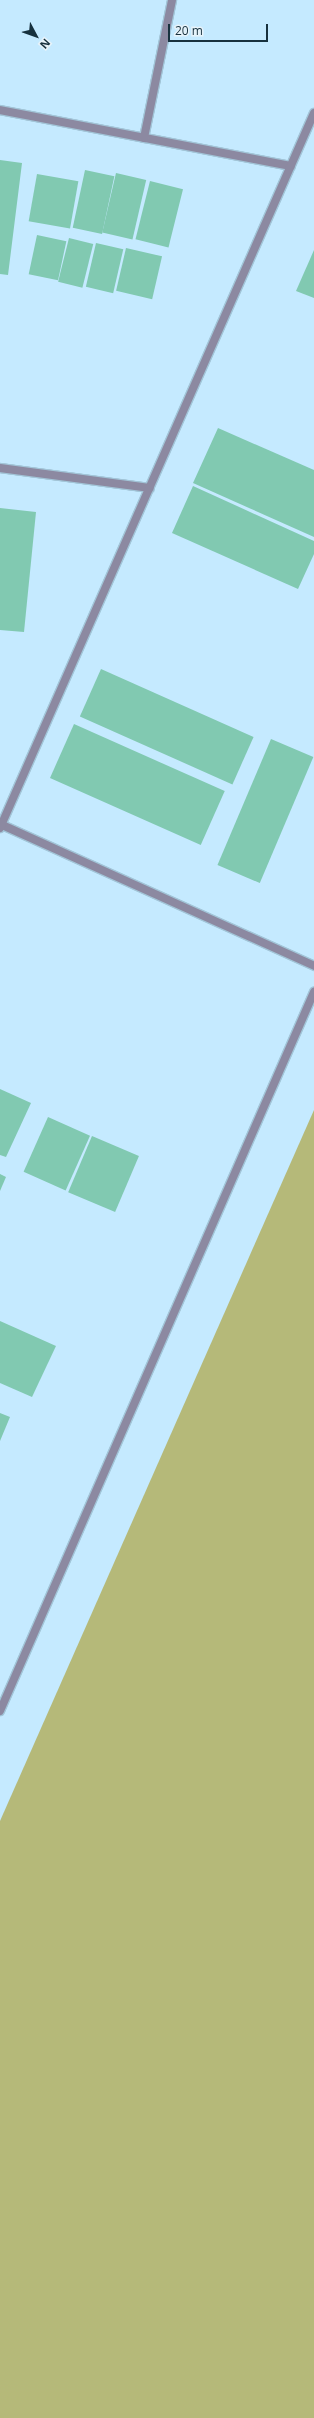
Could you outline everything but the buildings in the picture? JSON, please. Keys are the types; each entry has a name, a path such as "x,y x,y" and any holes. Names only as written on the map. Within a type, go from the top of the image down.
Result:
{"street":[{"path":"144,138 172,0"},
{"path":"0,110 291,166"},
{"path":"314,113 1,825 314,966"},
{"path":"0,468 150,488"},
{"path":"0,1711 314,992"}],"green space":[{"path":"314,1110 314,2418 0,2418 0,1821"}]}
